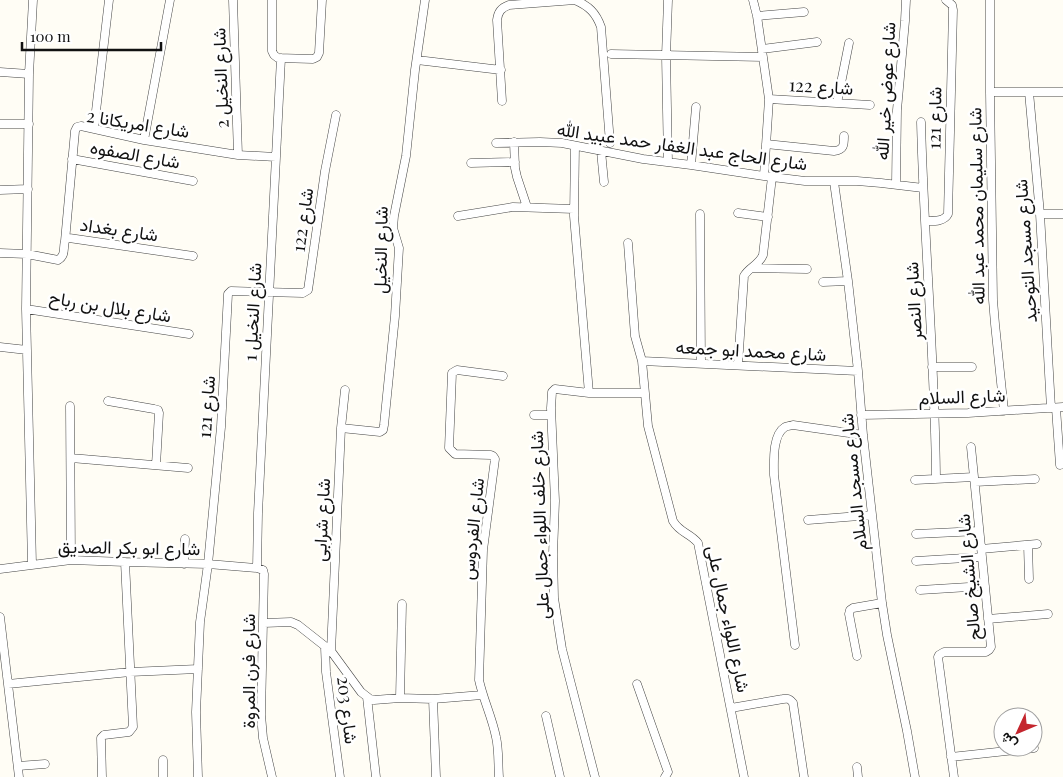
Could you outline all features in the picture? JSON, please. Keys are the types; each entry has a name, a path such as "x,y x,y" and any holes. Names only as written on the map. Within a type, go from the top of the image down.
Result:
{"street":[{"path":"32,564 26,310 29,74 33,0"},
{"path":"94,128 109,0"},
{"path":"144,140 170,0"},
{"name":"شارع النخيل 2","path":"233,0 238,155"},
{"path":"272,0 272,51 276,57 313,59 318,55 322,0"},
{"name":"شارع النخيل","path":"341,428 380,432 384,426 399,248 393,228 394,216 406,156 416,60 425,0"},
{"path":"502,101 497,20 500,11 509,5 575,0 592,10 601,27 610,144"},
{"path":"668,0 666,56 668,162"},
{"path":"738,366 744,276 747,270 761,260 768,217 766,144 770,99 754,0"},
{"name":"شارع عوض خير الله","path":"896,184 896,110 906,0"},
{"name":"شارع 121","path":"925,221 942,220 948,214 953,10 952,5 946,0"},
{"name":"شارع سليمان محمد عبد الله","path":"990,0 993,300 1004,411"},
{"path":"757,16 804,12"},
{"path":"762,49 817,42"},
{"path":"837,102 849,43"},
{"path":"611,54 763,57"},
{"name":"شارع النخيل 1","path":"257,568 258,513 281,58"},
{"path":"416,60 501,70"},
{"path":"0,72 29,74"},
{"path":"990,92 1063,92"},
{"name":"شارع مسجد التوحيد","path":"1029,92 1060,465"},
{"name":"شارع 122","path":"770,99 870,105"},
{"path":"691,165 696,107"},
{"name":"شارع 122","path":"269,292 303,292 308,290 325,171 336,115"},
{"name":"شارع النصر","path":"921,122 935,413 936,479"},
{"path":"0,124 29,124"},
{"name":"شارع امريكانا 2","path":"64,240 75,131 77,127 94,128 144,140 238,155 276,157"},
{"path":"766,144 834,151 842,149 844,146 844,136"},
{"path":"514,142 517,177 527,207"},
{"name":"شارع الحاج عبد الغفار حمد عبيد الله","path":"496,143 562,143 643,159 768,177 805,181 856,181 923,188"},
{"path":"575,146 574,209 588,393"},
{"path":"601,151 604,182"},
{"name":"شارع الصفوه","path":"72,159 193,181"},
{"path":"471,164 515,162"},
{"name":"شارع مسجد السلام","path":"834,182 848,281 882,603 915,777"},
{"path":"0,190 28,189"},
{"path":"458,216 513,207 574,209"},
{"path":"738,213 768,217"},
{"path":"700,214 701,363"},
{"path":"1040,214 1063,214"},
{"name":"شارع بغداد","path":"27,254 58,260 63,255 64,240 69,238 193,256"},
{"name":"شارع اللواء جمال على","path":"628,243 635,336 642,361 648,426 673,521 676,527 692,536 698,543 744,777"},
{"path":"0,253 27,254"},
{"path":"752,268 807,269"},
{"path":"823,282 848,281"},
{"name":"شارع 121","path":"208,564 221,427 228,294 231,291 269,292"},
{"name":"شارع بلال بن رباح","path":"26,310 189,334"},
{"path":"0,348 27,350"},
{"name":"شارع محمد ابو جمعه","path":"642,361 858,371"},
{"path":"932,367 972,368"},
{"name":"شارع الفردوس","path":"499,777 496,739 482,695 480,680 483,550 495,459 491,455 455,454 449,448 452,375 454,371 503,376"},
{"name":"شارع شرابى","path":"328,649 344,390"},
{"name":"شارع خلف اللواء جمال على","path":"595,777 562,649 554,598 553,554 556,501 552,393 554,390 588,393 645,393"},
{"path":"108,401 158,410 156,465"},
{"path":"70,406 71,560"},
{"name":"شارع السلام","path":"862,415 968,413 1056,408"},
{"path":"534,415 552,415"},
{"path":"795,644 774,475 776,442 779,434 785,427 793,425 863,435"},
{"name":"شارع الشيخ صالح","path":"954,777 938,657 939,654 944,652 986,652 991,647 971,447"},
{"path":"71,458 188,468"},
{"path":"915,480 1035,480"},
{"path":"808,520 872,515"},
{"path":"916,534 979,531"},
{"path":"184,564 185,539"},
{"path":"916,561 1037,544"},
{"path":"1028,545 1029,579"},
{"name":"شارع ابو بكر الصديق","path":"0,569 71,560 208,564 257,568"},
{"path":"102,777 101,738 104,735 129,732 133,727 125,562"},
{"path":"198,777 196,712 200,622 208,564"},
{"name":"شارع فرن المروة","path":"257,568 263,570 264,574 261,714 263,738 272,777"},
{"path":"920,590 985,586"},
{"path":"857,656 849,614 850,610 882,603"},
{"path":"400,698 402,604"},
{"path":"988,619 1048,614"},
{"path":"0,617 19,777"},
{"path":"264,623 295,623 328,649 361,692 374,700 400,698 433,699 482,695"},
{"name":"شارع 203","path":"328,649 326,672 340,777"},
{"path":"8,684 130,672 198,669"},
{"path":"638,684 668,772 665,777"},
{"path":"367,697 376,777"},
{"path":"731,708 786,698 791,700 804,777"},
{"path":"433,699 436,777"},
{"path":"546,716 560,777"},
{"path":"951,757 993,752"},
{"path":"163,760 163,777"},
{"path":"18,766 45,764"},
{"path":"857,767 858,777"}]}
